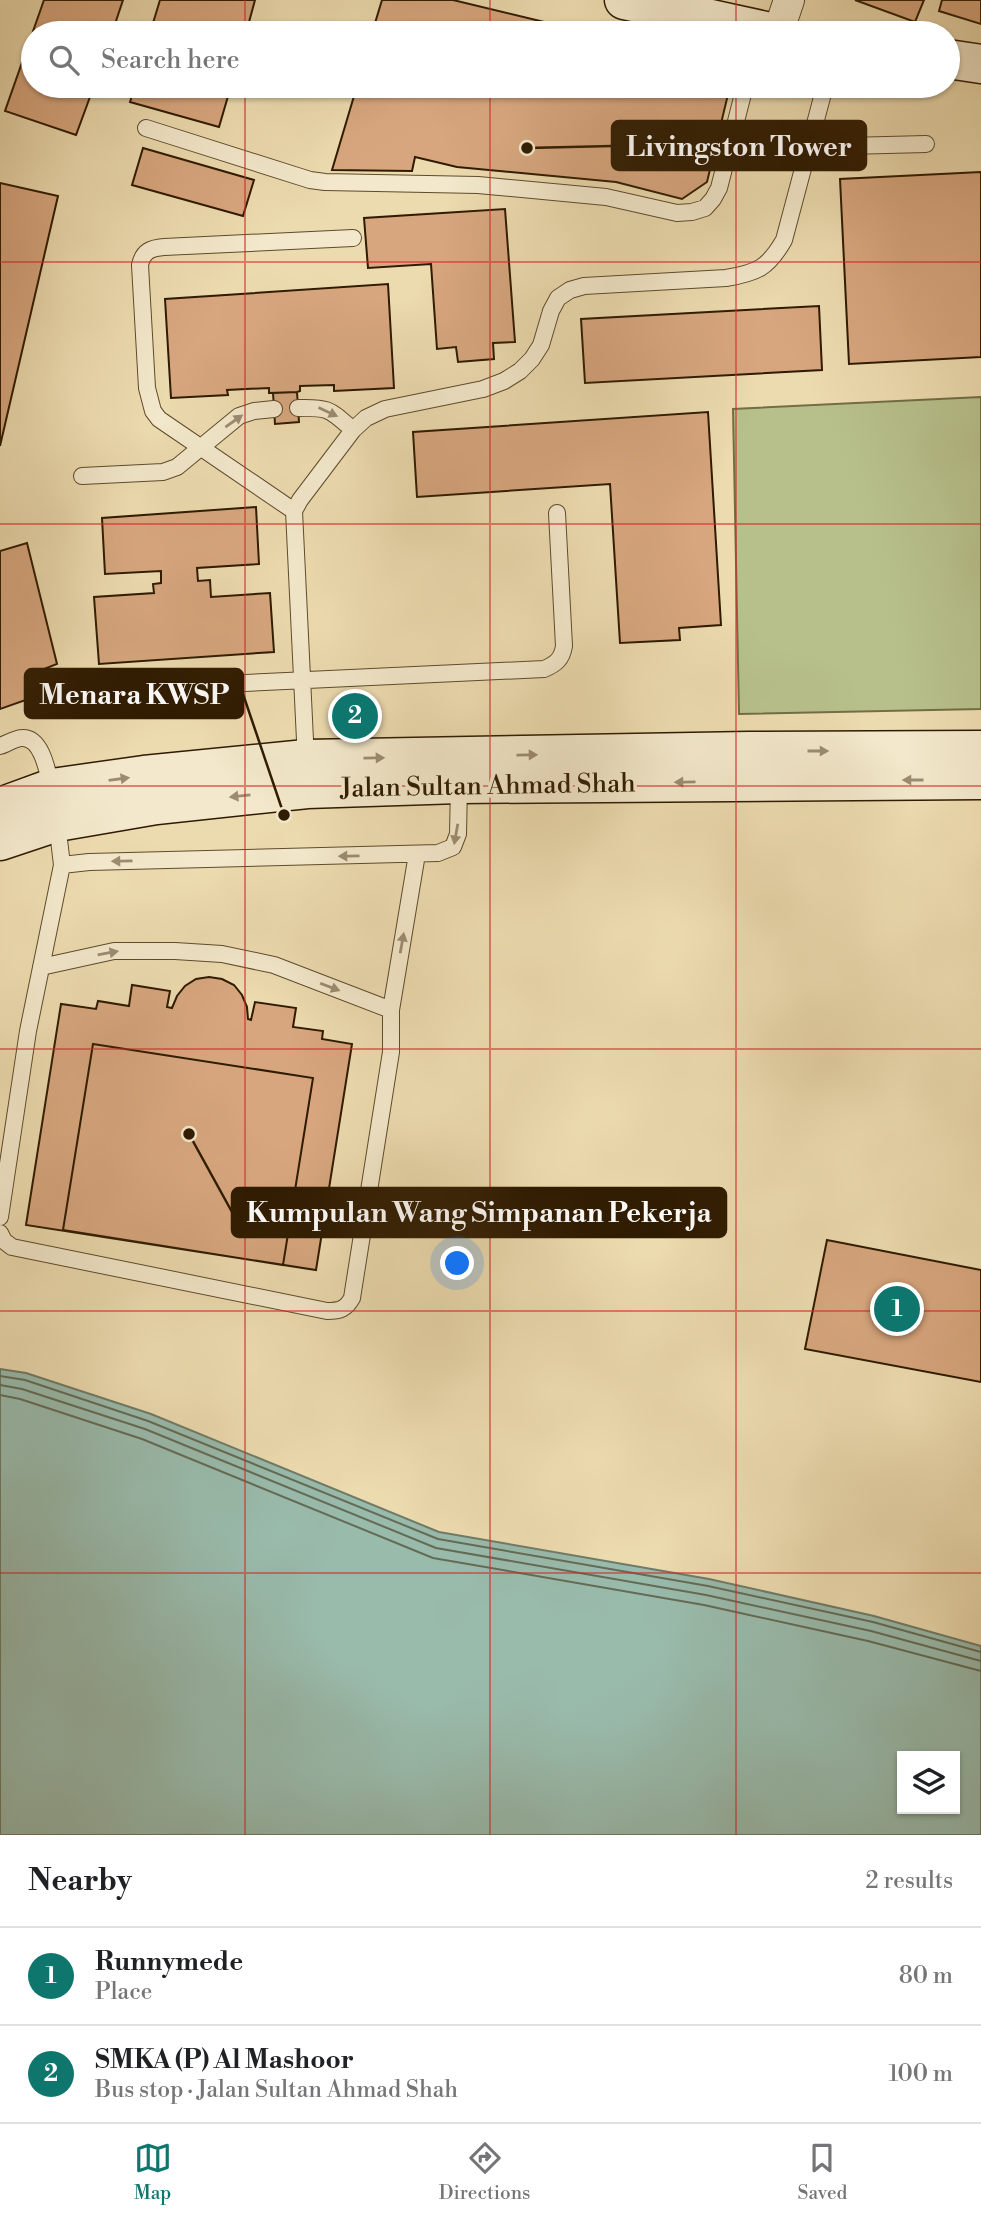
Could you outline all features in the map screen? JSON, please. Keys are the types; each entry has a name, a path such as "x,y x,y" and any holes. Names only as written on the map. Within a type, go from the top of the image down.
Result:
{"main road":[{"path":"624,0 716,21"},
{"path":"960,61 981,64"},
{"name":"Jalan Sultan Ahmad Shah","path":"0,807 156,805 307,774 459,770 749,751 981,750"},
{"name":"Jalan Sultan Ahmad Shah","path":"459,770 981,780"},
{"name":"Jalan Sultan Ahmad Shah","path":"0,841 54,805"}],"street":[{"path":"776,21 789,0"}],"lane":[{"path":"146,128 310,180 478,185 606,197 677,213 705,208 713,199 719,188 743,98"},
{"path":"307,774 294,511 353,430 366,418 385,409 483,388 504,381 520,371 541,345 551,311 558,298 570,290 584,286 726,278 761,269 774,258 784,240 822,98"},
{"path":"808,147 926,144"},
{"path":"294,511 159,419 149,400 142,257 147,251 164,247 353,238"},
{"path":"299,408 320,407 329,410 353,430"},
{"path":"82,476 163,472 177,467 239,416 254,411 274,410"},
{"path":"75,691 544,669 554,665 562,656 564,646 557,513"},
{"path":"0,746 23,738 32,740 40,747 54,805 62,865 28,1031 0,1217"},
{"path":"62,865 89,862 438,853 453,847 458,834 459,770"},
{"path":"0,1233 4,1241 12,1247 327,1311 339,1311 348,1306 352,1298 391,1052 391,1010 417,854"},
{"path":"41,967 114,951 175,950 222,954 274,965 391,1010"}],"green space":[{"path":"981,397 981,709 739,714 733,409"}],"water":[{"path":"0,1369 26,1373 151,1414 439,1532 709,1579 874,1616 981,1646 981,1835 0,1835"}],"building":[{"path":"44,0 123,0 116,21 37,21"},
{"path":"160,0 255,0 249,21 154,21"},
{"path":"382,0 453,0 540,21 376,21"},
{"path":"855,0 924,0 915,21"},
{"path":"942,0 981,0 981,24 939,11"},
{"path":"21,65 21,98 90,98 76,135 5,111"},
{"path":"131,98 227,98 219,127 130,102"},
{"path":"353,98 727,98 707,182 682,199 616,182 457,167 415,157 412,171 332,170"},
{"path":"143,148 254,180 243,216 132,185"},
{"path":"981,172 981,357 849,364 840,179"},
{"path":"0,183 58,196 0,446"},
{"path":"505,209 515,342 493,343 494,359 458,362 456,347 437,349 431,264 368,268 364,218"},
{"path":"388,284 394,388 334,391 334,385 300,386 300,391 297,392 269,393 269,388 227,390 228,395 171,398 165,299"},
{"path":"819,306 822,370 585,383 581,319"},
{"path":"297,392 299,422 275,424 273,393"},
{"path":"708,412 721,625 679,628 680,640 620,643 610,484 417,497 413,432"},
{"path":"256,507 259,564 197,568 198,581 210,580 211,597 270,593 274,652 99,664 94,597 154,593 153,584 161,583 161,571 105,574 102,518"},
{"path":"27,543 57,664 31,674 40,695 0,709 0,551"},
{"path":"209,977 234,985 247,1007 248,1019 251,1020 255,1002 296,1008 293,1027 323,1031 322,1039 352,1044 316,1270 26,1225 61,1004 96,1009 98,1001 129,1006 132,985 170,991 167,1007 172,1008 185,986 196,979"},
{"path":"93,1044 313,1078 283,1265 63,1230"},
{"path":"827,1240 981,1270 981,1382 805,1349"}],"place":[{"name":"Livingston Tower","path":"527,148"},
{"name":"SMKA (P) Al Mashoor","path":"355,716"},
{"name":"Menara KWSP","path":"284,815"},
{"name":"Kumpulan Wang Simpanan Pekerja","path":"189,1134"},
{"name":"Runnymede","path":"897,1309"}]}
